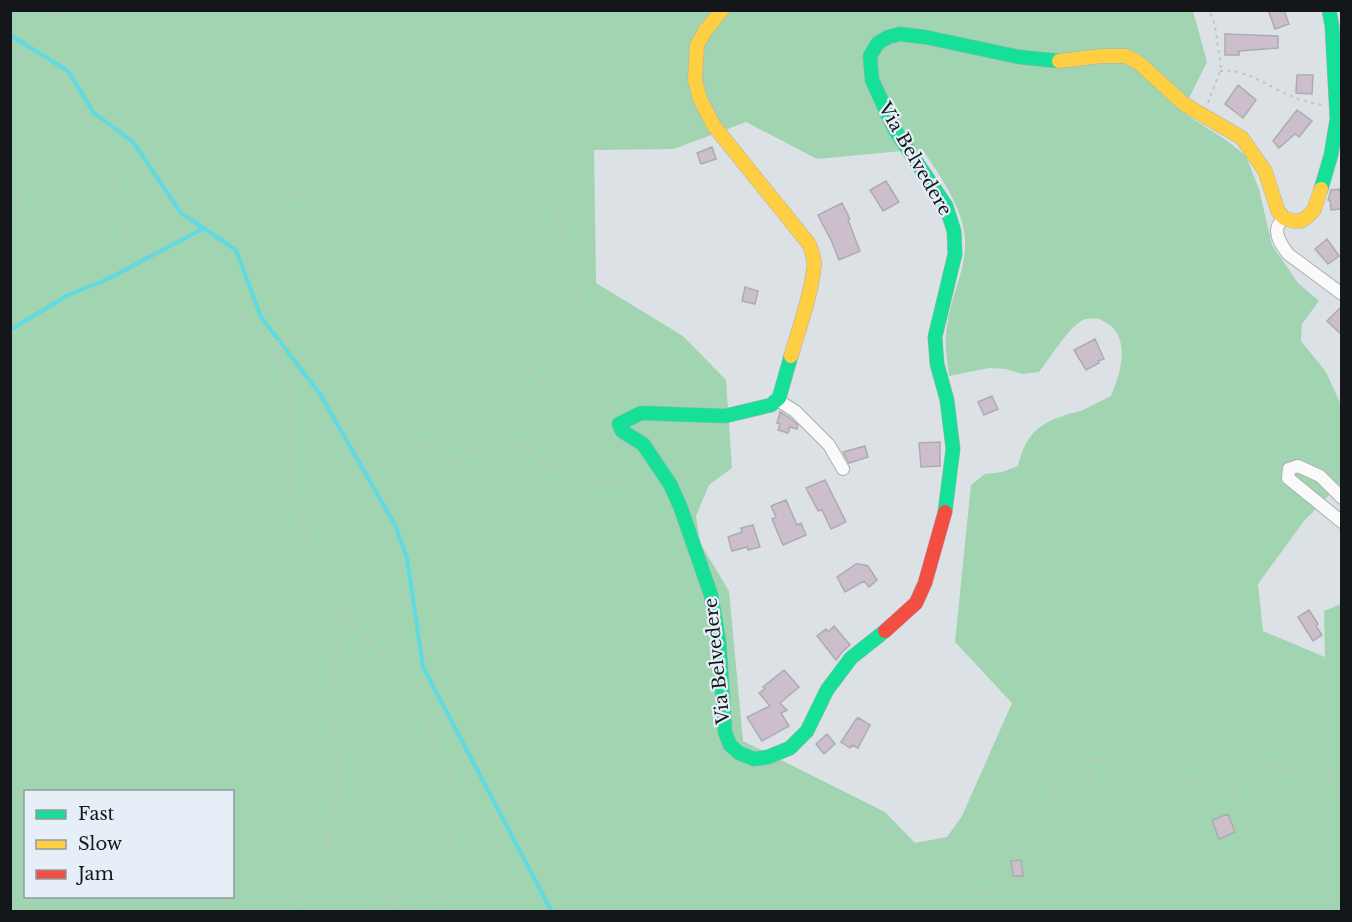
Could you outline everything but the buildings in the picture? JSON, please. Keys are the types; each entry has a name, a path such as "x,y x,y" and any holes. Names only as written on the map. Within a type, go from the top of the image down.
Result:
{"street":[{"path":"622,431 619,424 641,413 725,416 771,405 779,398 806,303 814,266 809,244 714,126 700,99 695,80 697,45 722,10"},
{"path":"1329,10 1337,109 1330,155 1314,210 1301,220 1293,221 1284,218 1278,226 1277,234 1288,254 1341,294"},
{"name":"Via Belvedere","path":"622,431 643,444 670,484 680,506 711,596 719,641 725,732 730,745 739,753 754,759 763,757 790,748 807,731 826,690 851,658 916,603 925,583 945,514 953,449 946,400 937,364 935,337 955,254 954,231 946,206 895,130 872,80 870,56 878,43 900,34 1019,57 1062,61 1102,56 1126,56 1139,63 1184,104 1242,138 1265,171 1278,211 1284,218"},
{"path":"777,400 795,411 829,445 843,469"},
{"path":"1341,498 1320,477 1298,466 1289,469 1288,477 1341,522"}],"path":[{"path":"31,10 47,11 85,27 123,52 180,112 199,145 216,155 244,156 267,170 283,191 322,206 387,228 426,232 444,240 448,243 467,280 494,307 519,364 544,383 600,414 615,428 622,431"},
{"path":"354,10 363,23 372,28 382,41 396,49 429,81 434,82 472,113 477,122 486,123 492,131 493,140 505,157 526,171 546,190 556,204 556,219 566,245 580,297 585,349 591,375 603,401 609,406"},
{"path":"1204,116 1220,71 1215,25 1209,10"},
{"path":"10,52 44,63 81,109 89,132 108,150 128,241 163,258 186,277 213,286 231,298 263,348 278,361 285,374 292,416 291,484 311,550 333,585 342,607 343,617 333,676 331,704 339,752 338,793 326,840 295,912"},
{"path":"1220,71 1228,70 1243,74 1300,100 1337,109"},
{"path":"10,142 17,151 22,188 18,208 10,219"},
{"path":"278,361 280,341 314,339 326,346 334,364 346,364 349,360 358,361 362,365 361,383 373,399 399,418 415,437 419,447 425,446 432,450 443,467 453,468 453,460 460,460 467,453 486,443 500,443 529,448 542,462 570,475 586,487 608,480 643,478 651,482"},
{"path":"343,617 424,690 434,745 451,777 459,816 441,882 425,912"},
{"path":"763,757 784,769 812,802 826,811 898,834 944,878 958,882 974,892 990,892 996,887 1003,861 1032,825 1036,814 1043,811 1040,804 1054,800 1053,788 1061,787 1076,792 1081,791 1093,780 1089,759 1122,761 1149,773 1178,777 1238,799 1234,790 1224,780 1215,759 1215,751 1260,765 1271,765 1290,774 1285,756 1289,748 1294,748 1308,755 1323,767 1341,792"},
{"path":"326,840 356,880 409,912"}],"green space":[{"path":"10,11 1193,11 1207,62 1189,98 1187,115 1246,156 1259,189 1272,245 1298,283 1319,301 1302,324 1301,341 1326,372 1341,405 1341,483 1304,521 1258,584 1263,631 1325,657 1324,611 1341,604 1341,911 11,911","holes":["746,122 817,159 922,149 941,178 958,209 965,243 962,267 946,332 949,376 989,368 1006,369 1022,374 1039,372 1070,331 1086,319 1098,319 1110,326 1119,337 1121,345 1121,362 1111,396 1038,428 1028,440 1018,466 1002,472 985,474 971,485 955,642 1012,703 962,816 947,837 915,843 885,812 743,741 729,591 700,543 696,516 709,485 732,468 726,380 683,336 596,283 594,150 674,149"]}],"waterway":[{"path":"10,35 68,71 94,113 133,142 181,213 236,250 261,317 320,394 395,525 407,558 423,667 552,912"},
{"path":"10,330 68,295 108,279 204,228"}],"traffic: fast":[{"path":"1321,189 1331,155 1337,119 1332,26 1329,10"},
{"path":"945,512 953,449 947,400 937,364 935,337 955,254 954,231 946,206 895,130 872,80 870,56 878,43 900,34 1019,57 1059,61"},
{"path":"791,356 779,398 771,405 725,416 641,413 619,424 622,431 643,444 670,484 711,595 719,641 725,732 730,745 739,753 754,759 768,757 790,748 807,731 827,690 851,658 885,631"}],"traffic: slow":[{"path":"722,10 697,45 695,80 700,99 714,126 809,244 814,258 810,289 791,356"},
{"path":"1059,61 1126,56 1139,63 1184,104 1242,138 1265,171 1278,211 1284,218 1301,221 1307,217 1314,210 1321,189"}],"traffic: jam":[{"path":"885,631 916,603 925,583 945,512"}]}
